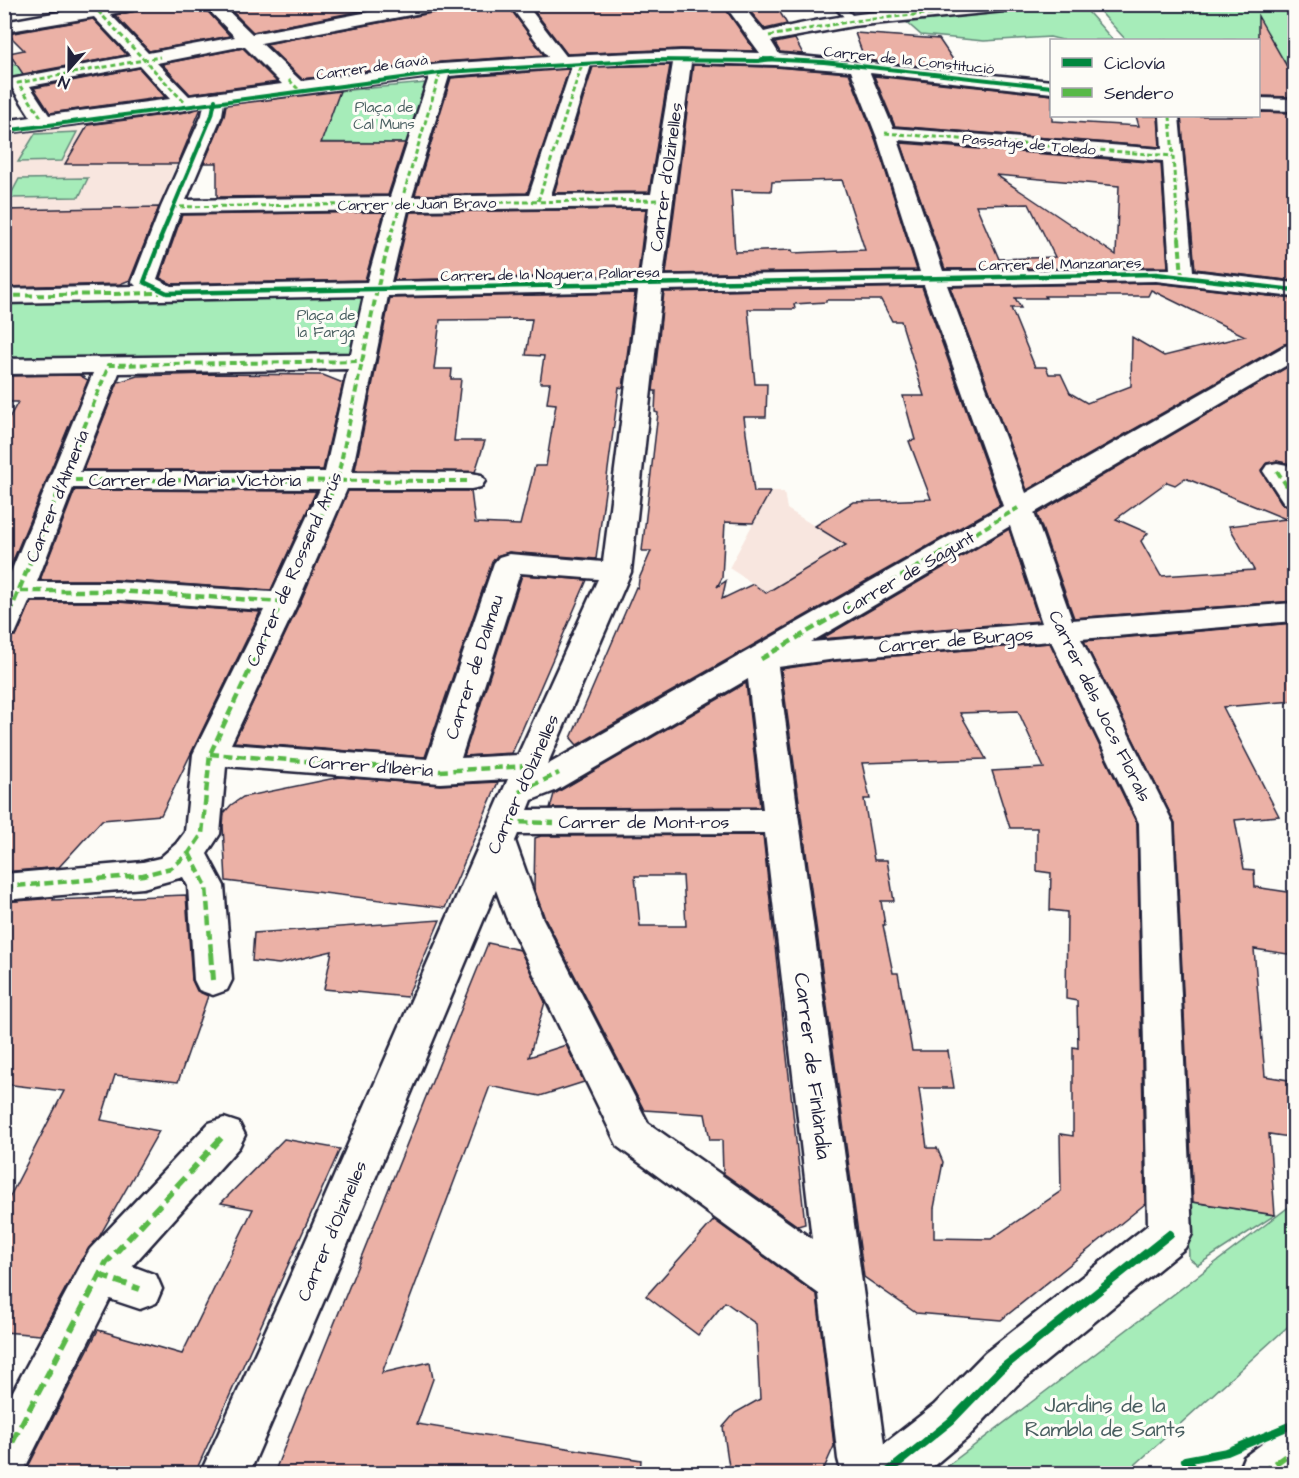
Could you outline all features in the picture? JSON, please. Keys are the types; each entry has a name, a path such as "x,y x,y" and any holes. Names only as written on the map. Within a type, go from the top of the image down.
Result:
{"street":[{"path":"4,27 136,4"},
{"path":"211,4 298,89"},
{"path":"41,117 18,83 442,4"},
{"path":"517,4 561,62"},
{"path":"732,4 764,37 772,59"},
{"path":"764,37 853,21 1025,4"},
{"path":"98,11 186,104"},
{"name":"Carrer de la Constitució","path":"561,62 681,57 772,59 1050,87"},
{"name":"Carrer d'Olzinelles","path":"224,1473 371,1142 513,805 616,572 661,200 680,79 681,57"},
{"path":"538,201 583,61"},
{"name":"Carrer de Gavà","path":"4,128 441,70 561,62"},
{"name":"Carrer dels Jocs Florals","path":"860,66 861,75 885,133 934,278 1061,631 1156,823 1170,1234 1001,1369 951,1421 885,1473"},
{"name":"Carrer de Rossend Arús","path":"189,853 202,834 210,754 283,603 337,481 377,290 399,204 441,70"},
{"path":"166,293 144,282 172,207 212,115 215,100"},
{"path":"1260,104 1294,105"},
{"path":"1170,117 1182,277"},
{"name":"Passatge de Toledo","path":"885,133 1173,156"},
{"name":"Carrer de Juan Bravo","path":"172,207 661,200"},
{"name":"Carrer del Manzanares","path":"934,278 1156,274 1294,290"},
{"name":"Carrer de la Noguera Pallaresa","path":"4,296 934,278"},
{"name":"Carrer de Sagunt","path":"513,805 543,783 1294,351"},
{"path":"4,367 363,361"},
{"name":"Carrer d'Almería","path":"5,626 109,365"},
{"path":"1276,471 1294,497"},
{"name":"Carrer de Maria Victòria","path":"64,480 471,481"},
{"name":"Carrer de Dalmau","path":"440,771 509,563 616,572"},
{"path":"20,591 117,591 283,603"},
{"name":"Carrer de Burgos","path":"761,658 836,649 1294,612"},
{"name":"Carrer de Finlàndia","path":"761,658 862,1459 867,1473"},
{"name":"Carrer d'Ibèria","path":"210,754 440,771 513,805"},
{"path":"513,805 524,917 633,1135 840,1284"},
{"name":"Carrer de Mont-ros","path":"513,805 782,821"},
{"path":"4,886 143,875 171,868 189,853 206,886 213,980"},
{"path":"4,1458 106,1263 224,1135"},
{"path":"99,1275 140,1289"},
{"path":"1261,1473 1294,1450"}],"lane":[{"path":"836,4 853,21"}],"shaded area":[{"path":"132,119 195,119 164,194 163,207 5,211 4,136"},
{"path":"763,492 784,492 787,509 889,572 807,619 729,568 763,505"}],"green space":[{"path":"1082,5 1112,39 1050,37 984,41 921,35 904,20"},
{"path":"1094,5 1294,5 1294,69 1290,69 1282,58 1260,57 1260,39 1125,39"},
{"path":"48,58 63,74 5,85 8,90 5,90 4,66"},
{"name":"Plaça de Cal Muns","path":"425,83 407,143 288,142 339,91"},
{"path":"77,132 62,161 18,162 35,134"},
{"path":"88,178 79,197 9,198 19,179"},
{"name":"Plaça de la Farga","path":"369,294 353,354 5,360 4,302"},
{"path":"1187,1201 1275,1215 1198,1265 1189,1258"},
{"name":"Jardins de la Rambla de Sants","path":"1294,1203 1294,1321 1126,1473 938,1473"}],"building":[{"path":"175,4 201,4 230,36 149,51 115,15"},
{"path":"225,4 396,4 253,32"},
{"path":"452,4 507,4 544,55 441,62 302,79 266,44 442,11"},
{"path":"529,4 722,4 755,51 681,49 567,54"},
{"path":"744,4 775,4 787,24 765,29"},
{"path":"1258,16 1294,79 1294,97 1260,96 1260,39 1258,39"},
{"path":"93,19 127,55 23,74 9,53 24,50 8,34"},
{"path":"855,33 939,39 960,70 865,60"},
{"path":"795,39 803,54 780,52 775,43"},
{"path":"243,48 277,82 190,94 162,64"},
{"path":"670,65 649,192 554,193 593,67"},
{"path":"693,65 775,67 849,73 876,141 917,270 666,274","holes":["842,180 865,250 793,253 792,250 735,252 731,190 771,191 772,182"]},
{"path":"139,68 165,97 50,113 34,88"},
{"path":"569,69 527,193 415,195 451,78"},
{"path":"874,76 1050,95 1052,121 1139,126 1136,117 1158,117 1160,147 895,126"},
{"path":"340,91 321,143 405,143 388,195 217,197 217,163 204,163 224,116 226,105"},
{"path":"201,108 178,164 65,164 88,125"},
{"path":"1260,112 1294,113 1294,281 1195,269 1181,117 1260,117"},
{"path":"901,143 1161,163 1168,267 945,269","holes":["996,175 1119,186 1116,255 1028,196","1029,204 1055,257 999,259 976,205"]},
{"path":"159,207 130,280 120,284 4,287 4,210"},
{"path":"646,209 638,275 394,280 410,212"},
{"path":"384,212 365,280 172,284 160,278 182,215"},
{"path":"1156,283 1294,299 1294,342 1284,344 1027,490 950,287","holes":["1151,290 1245,336 1164,356 1132,337 1131,386 1087,403 1070,393 1061,374 1049,374 1046,367 1035,367 1011,308 1021,308 1015,298 1148,296"]},
{"path":"922,287 1000,505 577,745 571,738 636,587 638,588 639,579 651,551 642,551 658,413 655,412 656,391 653,391 664,292","holes":["826,300 881,300 892,321 901,321 924,396 903,396 915,440 909,441 931,499 853,502 815,526 846,545 766,593 753,584 722,599 726,581 717,587 722,578 725,522 753,523 770,492 754,492 744,417 766,417 767,384 755,384 748,309 795,309 794,304 826,302"]},
{"path":"635,293 623,388 619,387 596,559 509,552 497,556 492,562 425,757 234,742 300,603 348,491 471,491 475,523 520,525 535,466 546,466 556,404 547,403 550,383 540,383 544,356 526,355 532,319 440,320 434,369 452,369 451,379 461,379 454,441 485,441 475,472 355,470 390,298"},
{"path":"1294,363 1294,473 1289,464 1277,461 1267,463 1261,470 1282,504 1294,507 1294,601 1074,618 1037,514","holes":["1185,478 1286,519 1229,526 1254,570 1161,576 1141,541 1148,533 1116,519 1167,482 1175,485"]},
{"path":"79,375 88,380 4,582 4,427 18,402 4,402 4,376"},
{"path":"323,375 343,383 323,470 83,470 118,382 137,376"},
{"path":"75,490 316,491 271,590 117,580 40,580"},
{"path":"1009,529 1039,621 821,639"},
{"path":"522,575 587,580 512,753 464,756"},
{"path":"31,602 117,602 260,612 161,815 102,820 59,867 4,872 4,638 17,635"},
{"path":"1294,623 1294,701 1223,707 1279,816 1235,820 1244,869 1254,870 1255,887 1294,893 1294,955 1254,949 1265,1076 1294,1081 1294,1106 1289,1105 1289,1137 1269,1134 1275,1215 1193,1202 1175,823 1084,641"},
{"path":"1050,643 1137,824 1145,1204 1001,1320 916,1313 864,1277 781,669 836,661","holes":["1018,711 1044,768 992,771 1010,828 1037,828 1037,871 1051,873 1050,910 1067,912 1066,999 1077,1001 1078,1048 1073,1047 1073,1136 1060,1134 1061,1191 991,1239 934,1238 934,1208 943,1162 937,1148 927,1148 919,1088 954,1088 948,1051 912,1051 898,973 893,973 883,925 885,925 881,901 894,901 887,860 874,860 864,799 870,799 862,763 986,759 960,713"]},
{"path":"746,683 760,807 550,808 554,794"},
{"path":"340,777 440,785 498,782 445,908 226,881 223,826 224,813 231,805 243,797"},
{"path":"763,835 805,1224 798,1226 723,1173 722,1140 710,1140 705,1114 644,1110 544,916 534,888 535,838 541,836","holes":["635,876 683,876 686,926 640,926"]},
{"path":"186,895 192,980 197,991 208,996 178,1082 115,1075 101,1120 159,1131 99,1237 81,1260 40,1335 4,1332 4,1208 64,1091 4,1084 4,902 54,898 53,900"},
{"path":"440,920 407,997 324,989 332,951 279,964 252,961 254,933"},
{"path":"488,943 520,950 545,1002 529,1057 566,1045 584,1082 540,1096 490,1086 382,1373 430,1362 433,1379 417,1424 641,1460 640,1473 274,1473"},
{"path":"284,1139 340,1149 195,1473 25,1473 98,1330 182,1354 253,1209 221,1203"},
{"path":"714,1220 817,1295 834,1446 822,1473 730,1473 723,1427 735,1413 760,1399 756,1324 725,1302 698,1335 646,1296"}],"marked path":[{"path":"769,36 853,21 1025,4"},
{"path":"98,11 186,104"},
{"path":"41,117 18,83 160,57"},
{"path":"538,201 583,61"},
{"path":"4,887 143,875 171,868 189,853 202,834 210,754 283,602 337,481 377,290 399,204 441,70"},
{"path":"289,80 298,89"},
{"path":"1170,117 1182,277"},
{"path":"885,133 1173,156"},
{"path":"172,207 661,200"},
{"path":"4,296 160,293"},
{"path":"4,627 109,365 363,361"},
{"path":"1277,471 1294,497"},
{"path":"64,480 471,481"},
{"path":"761,659 1018,508"},
{"path":"20,591 117,591 283,602"},
{"path":"210,754 440,771 531,766"},
{"path":"519,792 559,773"},
{"path":"507,822 554,823"},
{"path":"189,853 206,886 213,980"},
{"path":"4,1458 106,1263 224,1135"},
{"path":"99,1275 140,1289"},
{"path":"1261,1474 1294,1450"}],"cycle path":[{"path":"762,59 824,62 1050,87"},
{"path":"4,131 447,72 650,60 758,61 772,59"},
{"path":"215,100 212,115 172,207 144,282 167,293 1156,274 1294,290"},
{"path":"885,1474 951,1421 1001,1369 1170,1234"},
{"path":"1201,1474 1185,1460 1227,1452 1294,1424"}]}
